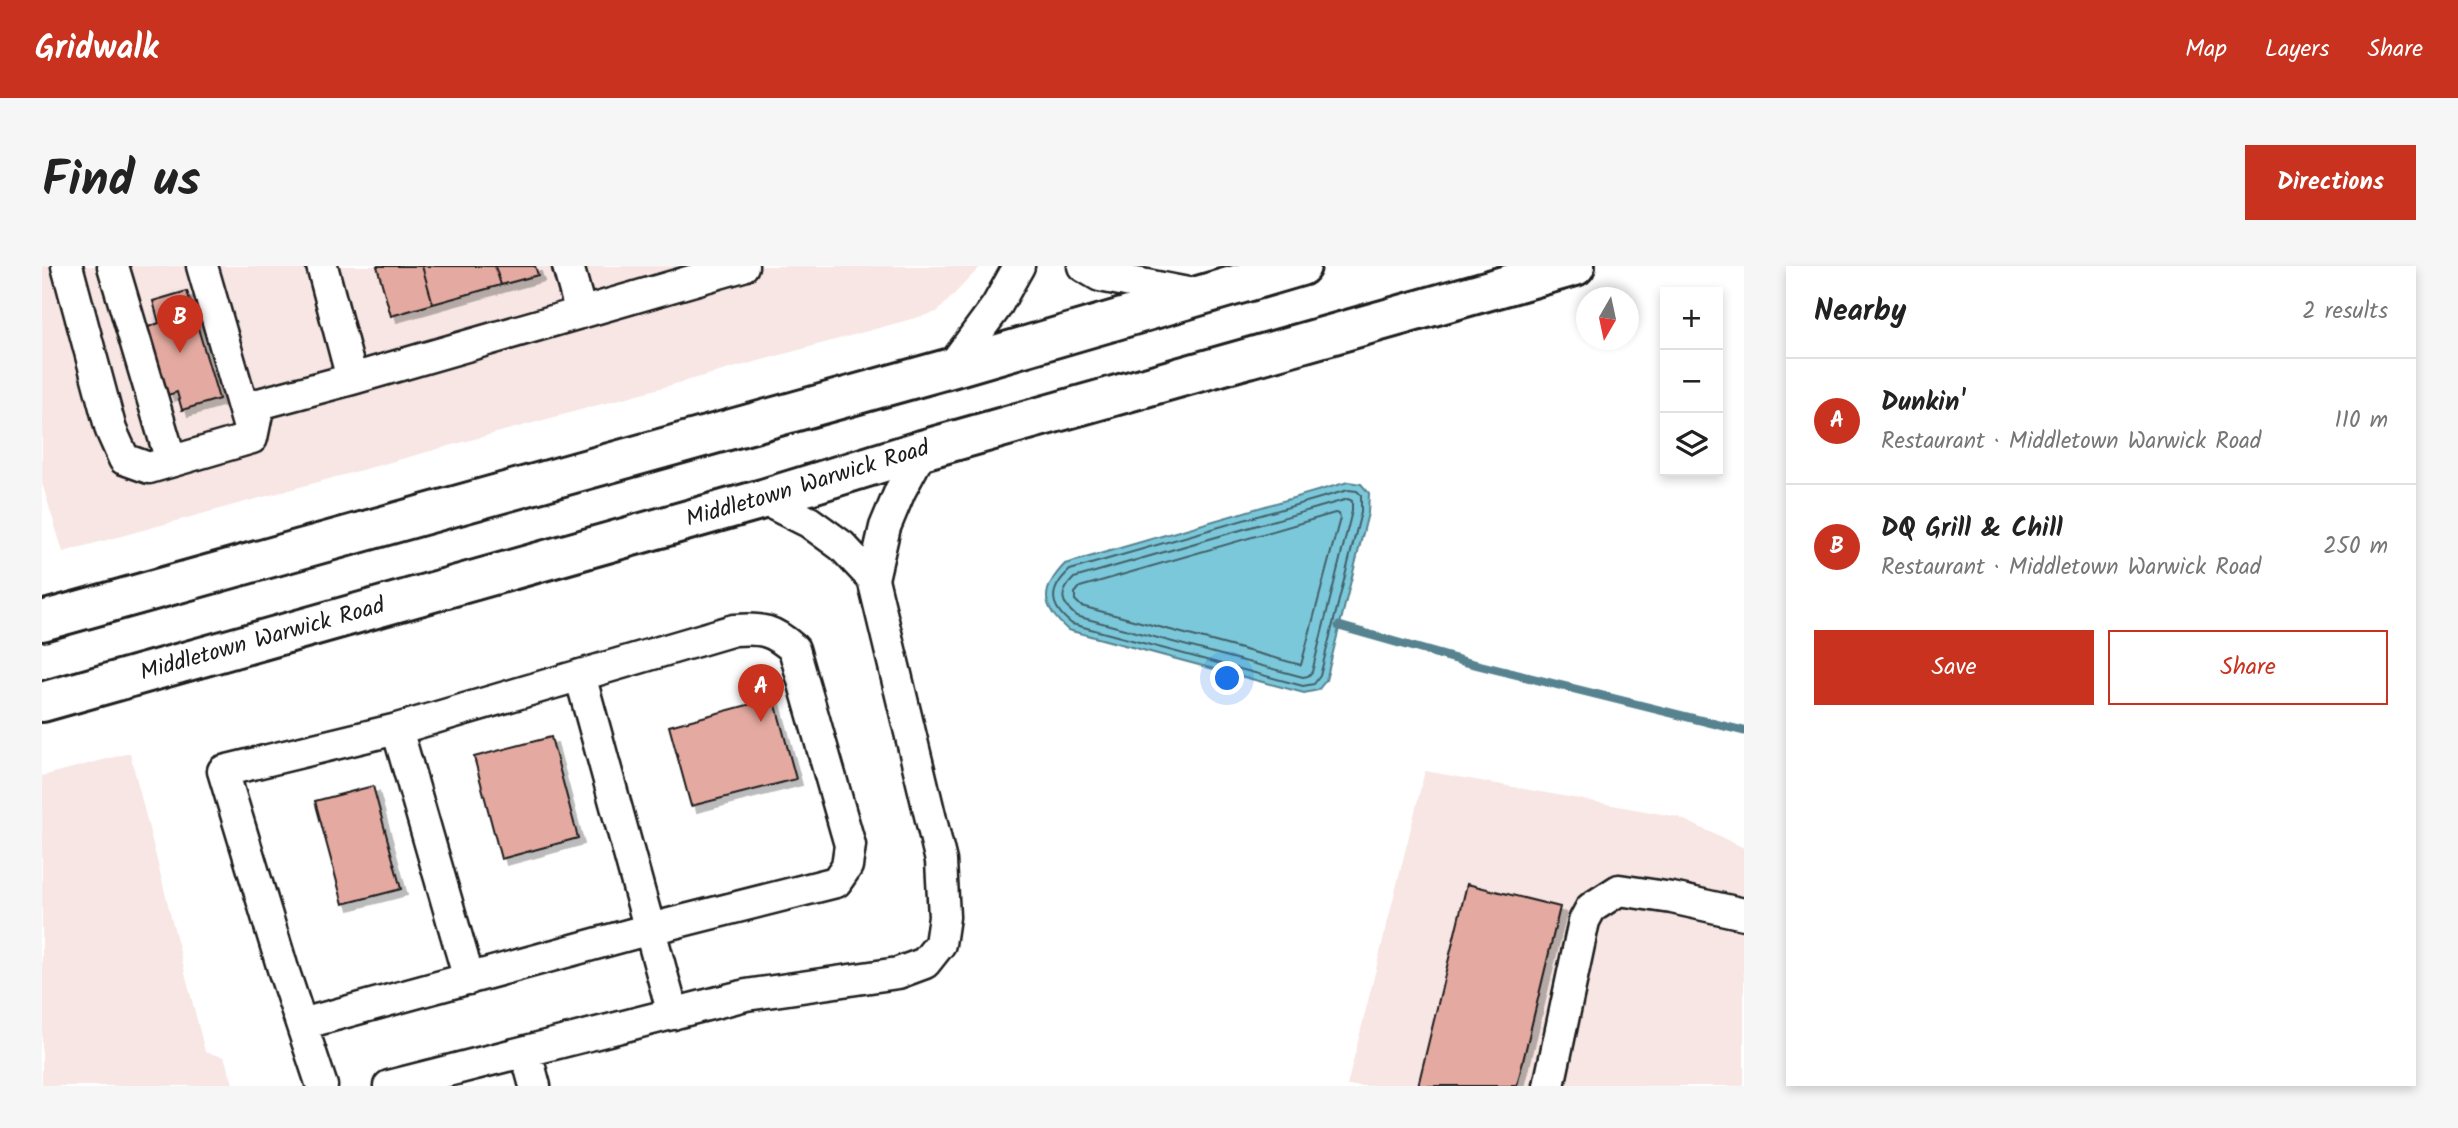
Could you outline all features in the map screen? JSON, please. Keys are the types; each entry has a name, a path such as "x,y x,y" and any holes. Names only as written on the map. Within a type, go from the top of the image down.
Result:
{"main road":[{"path":"42,621 951,368 1301,266"},
{"name":"Middletown Warwick Road","path":"42,702 1575,266"}],"lane":[{"path":"67,266 111,430 124,459 149,468 252,438"},
{"path":"113,266 171,461"},
{"path":"202,266 252,438"},
{"path":"321,266 352,379"},
{"path":"568,266 581,313"},
{"path":"252,438 259,404 743,266"},
{"path":"951,368 996,307 1019,266"},
{"path":"1083,266 1100,276 1198,295"},
{"path":"389,1086 746,995 898,973 925,963 940,944 944,916 941,861 873,579 885,527 922,450"},
{"path":"763,499 808,522 842,545 873,579"},
{"path":"302,1024 650,929 836,882 847,866 850,845 794,649 780,636 758,629 734,630 397,729 223,771 302,1024 322,1086"},
{"path":"580,675 673,1014"},
{"path":"397,729 469,979"},
{"path":"1549,1086 1584,921 1591,908 1619,890 1672,898 1744,914"},
{"path":"526,1053 535,1086"}],"shaded area":[{"path":"42,266 981,266 937,312 63,552 42,483"},
{"path":"130,753 205,1052 224,1057 234,1086 42,1086 42,776"},
{"path":"1425,771 1678,817 1744,848 1744,1086 1347,1086"}],"water":[{"path":"1348,482 1361,484 1369,493 1368,513 1326,680 1318,690 1304,693 1068,630 1049,605 1047,598 1051,582 1065,564"}],"building":[{"path":"377,266 422,266 433,304 391,316"},
{"path":"422,266 495,266 501,285 433,304"},
{"path":"495,266 535,266 538,275 501,285"},
{"path":"187,291 219,399 182,410 177,392 168,395 148,327 159,323 153,301"},
{"path":"774,698 796,779 691,806 669,726"},
{"path":"551,737 578,838 501,859 474,757"},
{"path":"373,786 401,889 343,904 315,801"},
{"path":"1467,884 1560,907 1517,1086 1418,1086"}],"waterway":[{"path":"1339,626 1466,662 1744,731"}],"place":[{"name":"DQ Grill & Chill","path":"180,353"},
{"name":"Dunkin'","path":"761,722"}]}
